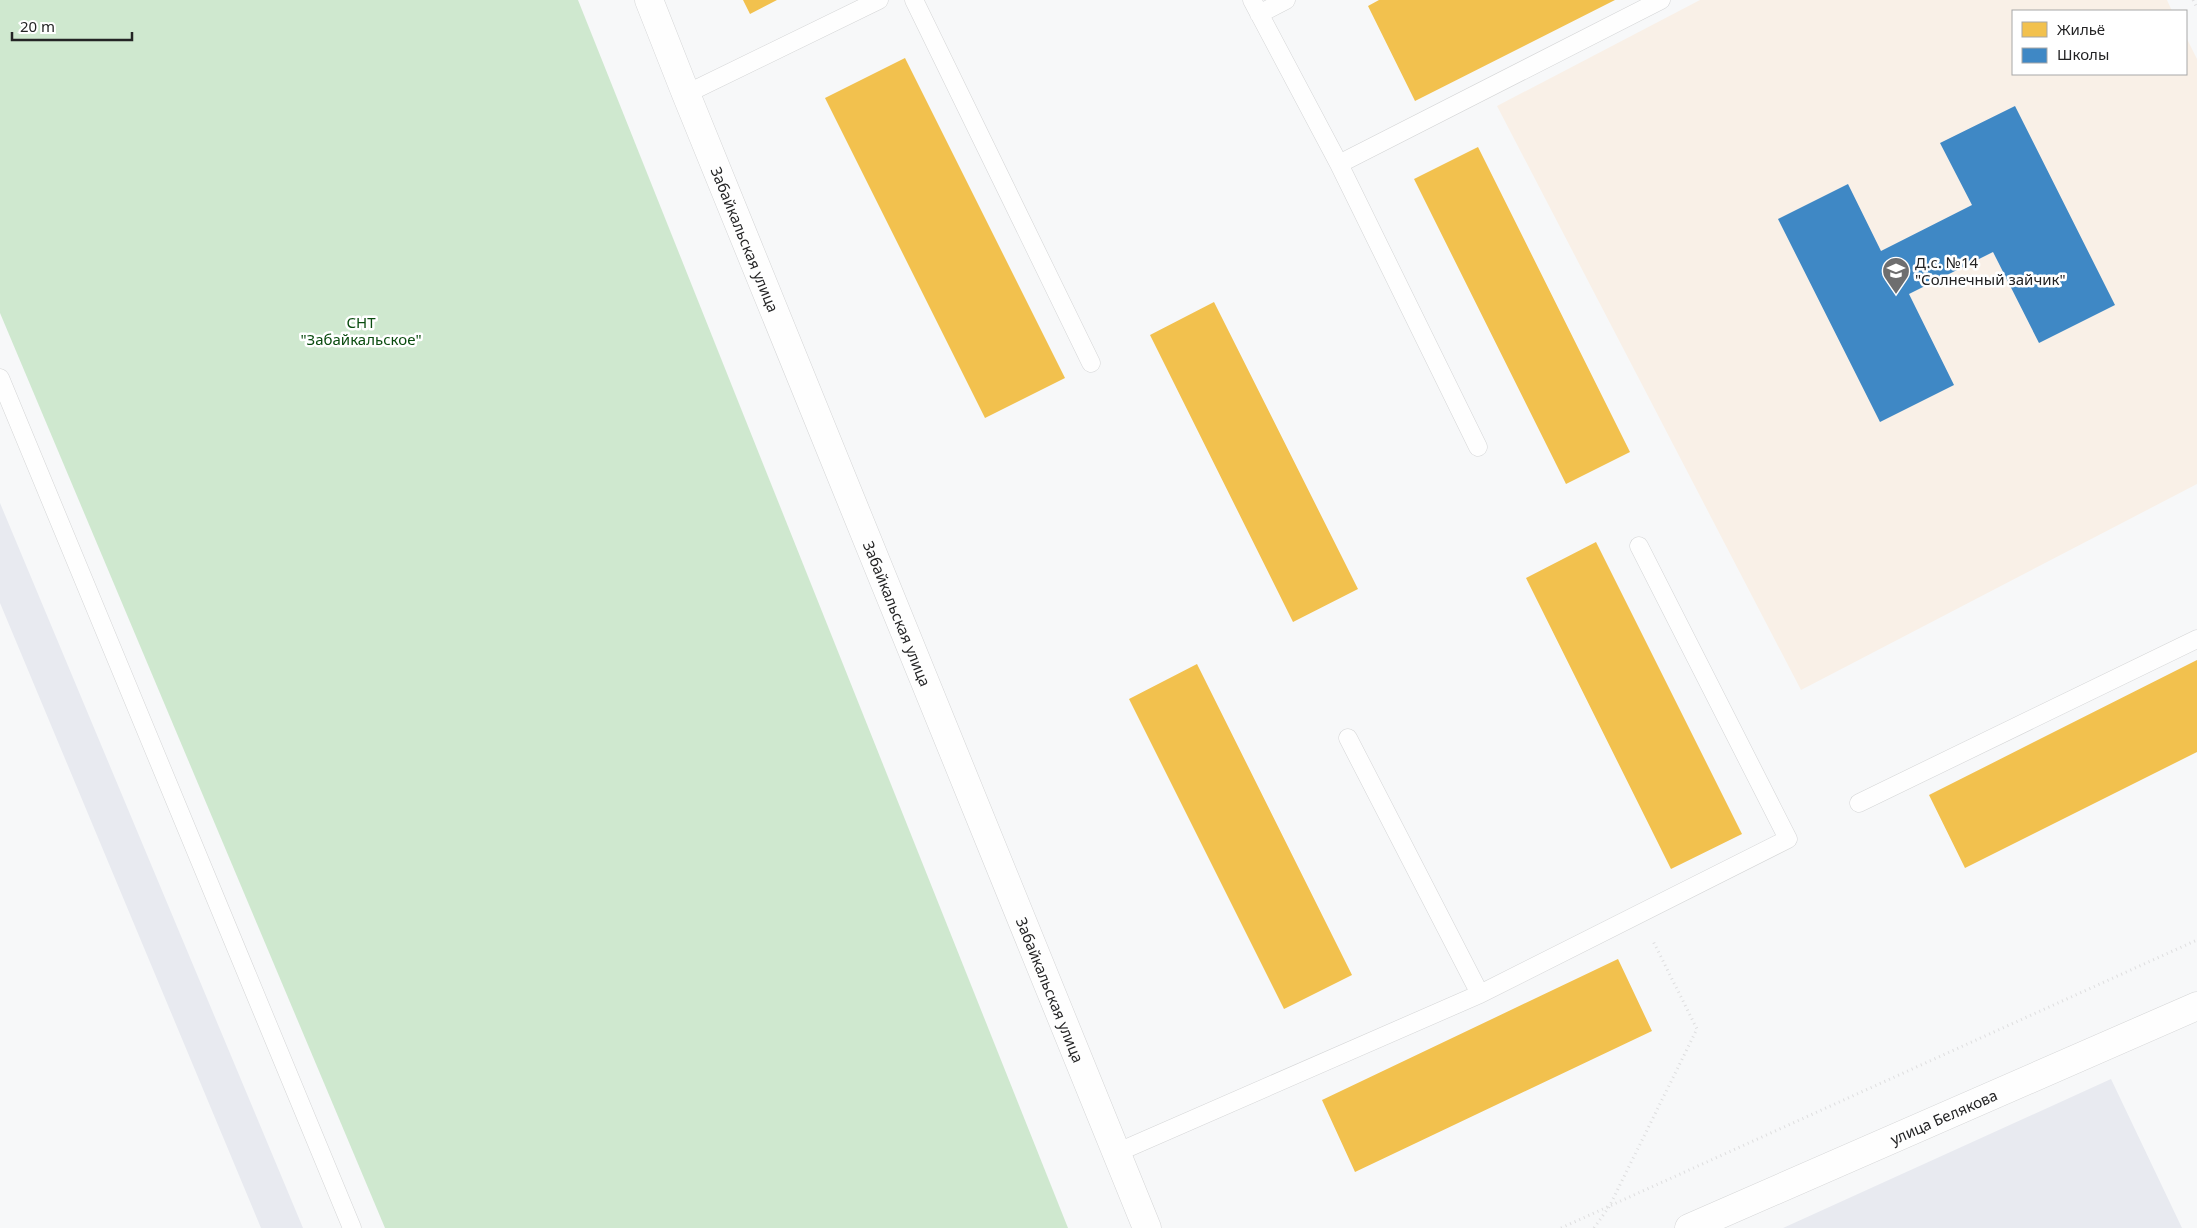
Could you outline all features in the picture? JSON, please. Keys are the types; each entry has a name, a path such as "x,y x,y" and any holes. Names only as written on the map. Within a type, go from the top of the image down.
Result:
{"street":[{"name":"Забайкальская улица","path":"650,0 686,94 1147,1228"},
{"name":"улица Белякова","path":"1689,1228 2197,1006"}],"lane":[{"path":"686,94 878,0"},
{"path":"914,0 1091,364"},
{"path":"1286,0 1256,7 1339,164 1478,447"},
{"path":"1339,164 1661,0"},
{"path":"0,378 352,1228"},
{"path":"1116,1154 1480,994 1788,839 1639,546"},
{"path":"1859,803 2197,639"},
{"path":"1348,738 1480,994"}],"path":[{"path":"2193,0 2197,8"},
{"path":"1594,1228 1609,1207 1697,1030 1640,914"},
{"path":"1561,1228 2197,940"}],"shaded area":[{"name":"Д.с. №14 \"Солнечный зайчик\"","path":"1700,0 2167,0 2172,10 2012,10 2012,75 2187,75 2187,39 2197,59 2197,484 1801,690 1497,106"},
{"path":"0,503 303,1228 261,1228 0,603"},
{"path":"2111,1079 2182,1228 1783,1228"}],"green space":[{"name":"СНТ \"Забайкальское\"","path":"0,0 578,0 1068,1228 385,1228 0,313"}],"building: Жильё":[{"path":"743,0 777,0 750,14"},
{"path":"1379,0 1615,0 1415,101 1368,6"},
{"path":"905,58 1065,378 985,418 825,98"},
{"path":"1478,147 1630,452 1566,484 1414,179"},
{"path":"1214,302 1358,589 1293,622 1150,335"},
{"path":"1596,542 1742,834 1671,869 1526,578"},
{"path":"2197,660 2197,752 1965,868 1929,795"},
{"path":"1197,664 1352,975 1284,1009 1129,699"},
{"path":"1618,959 1652,1031 1355,1172 1322,1100"}],"building: Школы":[{"path":"2015,106 2115,305 2039,343 1993,252 1909,294 1954,385 1880,422 1778,219 1848,184 1881,251 1972,205 1940,143"}],"place":[{"name":"Д.с. №14 \"Солнечный зайчик\"","path":"1896,295"}]}
